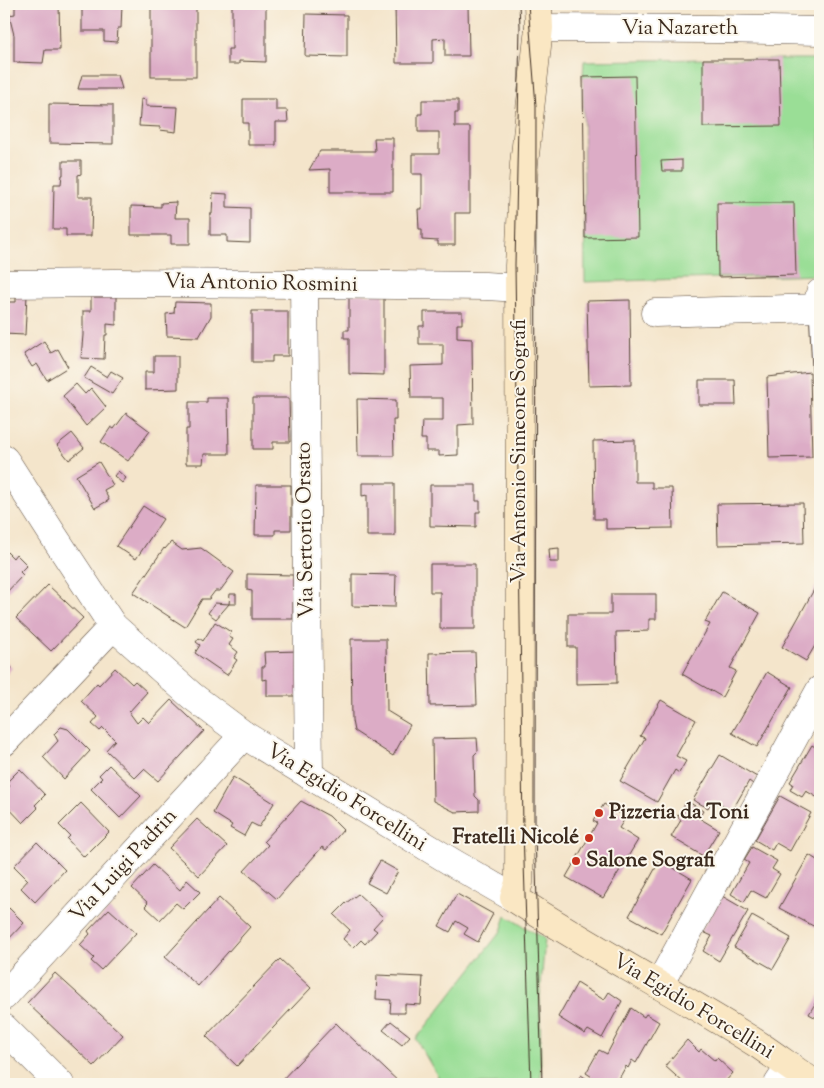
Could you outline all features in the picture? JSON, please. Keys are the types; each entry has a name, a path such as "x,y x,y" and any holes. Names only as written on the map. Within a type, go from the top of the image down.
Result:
{"street":[{"name":"Via Nazareth","path":"539,16 713,29 820,31"},
{"name":"Via Antonio Simeone Sografi","path":"514,898 519,882 519,266 524,164 539,16"},
{"name":"Via Antonio Rosmini","path":"4,284 304,284 494,286 519,288"},
{"name":"Via Sertorio Orsato","path":"304,284 309,775"},
{"path":"655,313 819,300"},
{"name":"Via Egidio Forcellini","path":"4,459 113,626 192,696 244,735 455,864 759,1045 784,1075 815,1084"},
{"path":"4,742 113,626"},
{"path":"659,985 820,690"},
{"name":"Via Luigi Padrin","path":"4,996 244,735"},
{"path":"4,1028 60,1084"}],"lane":[{"path":"819,300 820,370"}],"green space":[{"path":"820,59 820,275 585,282 584,61"},
{"path":"506,916 545,939 540,997 541,1084 438,1084 438,1077 416,1039 501,931"}],"building":[{"path":"15,4 59,4 60,50 45,50 43,63 14,62 14,35 9,15 15,14"},
{"path":"82,4 122,4 121,28 118,28 117,42 104,41 104,31 82,31"},
{"path":"151,4 196,4 196,77 151,77"},
{"path":"232,4 266,4 266,62 239,61 239,64 228,64 228,49 232,49"},
{"path":"395,4 468,4 469,56 445,56 445,38 433,39 433,63 396,63"},
{"path":"306,14 347,15 347,57 305,56"},
{"path":"703,59 779,59 781,126 703,127"},
{"path":"82,75 118,75 122,89 78,89"},
{"path":"635,76 638,237 585,238 583,77"},
{"path":"141,99 146,100 146,106 178,107 176,132 160,130 160,127 139,126"},
{"path":"243,99 276,99 276,110 287,110 288,122 276,122 276,145 248,145 248,123 243,123"},
{"path":"422,100 458,100 458,113 455,113 455,127 470,127 470,213 455,213 455,245 438,245 438,241 422,240 422,229 419,229 418,209 422,209 422,174 412,174 412,154 439,154 439,132 418,132 418,114 422,114"},
{"path":"49,104 113,105 113,144 49,143"},
{"path":"374,138 393,138 393,192 330,192 330,169 309,170 320,151 375,151"},
{"path":"682,160 682,171 662,171 661,161"},
{"path":"63,161 81,161 81,174 78,175 78,197 92,197 91,236 66,236 66,229 53,229 54,184 61,184"},
{"path":"213,193 227,194 227,207 250,208 250,243 227,242 227,235 210,235"},
{"path":"176,202 175,218 190,218 190,244 171,244 171,235 131,235 131,206 161,207 161,203"},
{"path":"717,203 794,203 796,275 718,277"},
{"path":"91,293 116,293 116,325 107,324 104,359 81,358 83,311 91,311"},
{"path":"349,294 384,294 384,375 349,374 349,338 344,338 344,330 349,330"},
{"path":"16,295 27,295 25,335 4,334 4,302 16,302"},
{"path":"630,300 631,385 589,386 587,301"},
{"path":"175,302 211,303 211,316 199,337 167,336 166,314 174,313"},
{"path":"252,311 288,311 288,356 272,356 272,362 252,362"},
{"path":"424,312 462,312 462,324 457,324 457,338 472,339 473,424 458,425 458,455 439,456 439,451 426,451 426,439 421,439 422,421 443,421 443,398 411,398 410,366 443,365 443,344 419,344 419,326 424,326"},
{"path":"44,341 51,353 58,349 68,367 47,380 37,364 32,367 24,354"},
{"path":"154,356 178,356 178,389 145,390 145,372 154,372"},
{"path":"91,367 107,377 111,371 123,378 112,394 84,378"},
{"path":"810,372 812,457 769,458 767,377"},
{"path":"699,380 735,380 736,405 699,405"},
{"path":"76,384 85,394 91,388 106,407 86,426 63,396"},
{"path":"207,398 228,398 229,454 204,454 203,464 186,464 186,429 189,429 189,402 207,402"},
{"path":"253,398 289,398 290,442 273,442 273,449 253,449"},
{"path":"357,399 396,400 396,420 393,420 394,456 358,456"},
{"path":"126,413 150,431 128,461 101,442 111,427 114,429"},
{"path":"72,433 84,448 69,460 57,445"},
{"path":"635,440 635,482 652,482 652,488 672,488 673,528 606,529 606,519 594,519 593,441"},
{"path":"99,462 113,485 104,490 109,500 95,508 76,476"},
{"path":"118,471 126,478 122,483 114,476"},
{"path":"362,483 395,483 395,536 367,536 367,495 362,496"},
{"path":"256,485 291,485 291,530 275,530 275,535 255,535"},
{"path":"430,485 476,485 476,501 480,501 480,512 476,512 476,527 430,526"},
{"path":"803,503 804,543 718,545 717,504"},
{"path":"143,506 163,519 136,559 116,546"},
{"path":"171,542 182,550 201,548 234,572 220,591 215,591 209,599 202,599 185,627 133,593 164,548"},
{"path":"559,548 559,562 550,562 549,549"},
{"path":"4,549 13,558 16,554 27,565 20,572 23,575 4,595"},
{"path":"430,564 475,564 475,629 440,629 440,592 430,592"},
{"path":"247,574 293,575 293,619 252,619 252,591 247,590"},
{"path":"352,574 396,575 395,607 352,606"},
{"path":"48,585 83,618 51,651 16,618"},
{"path":"816,586 820,588 820,637 806,661 782,647"},
{"path":"722,592 760,613 730,668 736,671 722,697 682,674 710,624 705,622"},
{"path":"230,594 236,594 236,604 229,604"},
{"path":"611,594 656,594 656,619 649,619 649,631 616,632 617,683 576,684 576,647 568,647 568,614 611,614"},
{"path":"215,603 229,604 216,619 208,613"},
{"path":"215,622 231,632 229,637 233,639 229,645 238,652 234,658 237,660 227,675 195,653 200,645 196,642 199,638 203,641"},
{"path":"351,639 386,639 387,711 410,725 393,756 354,731 352,721"},
{"path":"299,651 300,696 267,696 267,679 262,680 262,667 265,667 264,652"},
{"path":"475,652 477,705 430,706 429,653"},
{"path":"4,659 12,668 4,677"},
{"path":"115,668 132,684 135,681 147,692 129,712 137,723 143,717 149,723 171,700 204,731 158,781 144,769 135,778 106,750 115,740 103,728 100,731 92,724 98,717 81,701 97,683 99,685"},
{"path":"767,672 792,687 757,747 732,733"},
{"path":"661,700 696,720 676,756 686,761 679,773 675,770 657,802 620,781 645,738 640,736"},
{"path":"61,727 68,729 90,751 64,779 43,757 58,741 54,734"},
{"path":"477,738 478,751 474,755 475,796 479,800 479,811 455,812 433,801 432,739"},
{"path":"812,745 820,750 820,799 806,791 802,797 790,790 793,784 790,782"},
{"path":"720,755 757,777 753,784 749,781 732,811 712,800 708,808 693,800"},
{"path":"109,765 141,796 120,818 91,789 102,778 99,775"},
{"path":"20,769 45,795 35,805 38,808 23,823 4,803 4,792 10,786 6,783"},
{"path":"233,777 274,803 259,827 251,823 244,836 230,828 232,825 213,813"},
{"path":"780,796 811,813 790,851 776,843 772,850 755,840"},
{"path":"301,801 329,816 343,830 326,850 322,847 277,899 244,871 268,845 264,841"},
{"path":"687,801 703,811 699,818 719,830 703,856 671,837 681,820 677,817"},
{"path":"81,803 109,832 84,857 67,839 70,836 59,825"},
{"path":"604,804 626,817 619,828 638,840 603,898 566,877 597,823 593,821"},
{"path":"197,819 227,846 199,876 169,848"},
{"path":"37,842 65,870 35,902 21,888 28,880 14,866"},
{"path":"752,847 777,861 772,869 780,874 766,898 751,890 744,902 731,894 749,863 744,860"},
{"path":"809,855 820,862 819,929 779,908"},
{"path":"660,860 692,879 661,934 629,916"},
{"path":"380,861 398,871 386,893 367,883"},
{"path":"153,865 180,890 187,880 200,892 183,909 176,903 160,920 145,906 148,903 132,888"},
{"path":"358,894 383,917 373,928 377,931 365,944 361,940 353,948 343,939 350,930 334,915"},
{"path":"457,894 493,914 478,942 464,934 468,928 456,921 450,932 439,926"},
{"path":"722,896 748,911 719,961 703,951 712,936 701,931"},
{"path":"219,898 250,927 198,986 165,957"},
{"path":"9,908 24,923 4,944 4,914"},
{"path":"109,909 136,933 101,970 91,961 94,958 80,945 90,934 88,931"},
{"path":"752,916 791,938 773,969 734,947"},
{"path":"280,959 311,988 237,1066 206,1036"},
{"path":"55,973 123,1035 94,1066 27,1003"},
{"path":"377,975 423,977 421,1005 405,1004 405,1013 390,1013 391,1000 376,999"},
{"path":"577,983 604,1000 609,992 622,1001 602,1038 588,1030 585,1034 558,1017"},
{"path":"820,995 820,1020 809,1014"},
{"path":"631,1008 644,1017 646,1014 659,1022 636,1063 632,1060 628,1068 626,1066 616,1084 603,1084 586,1073 599,1050 607,1054"},
{"path":"391,1021 410,1036 402,1045 383,1030"},
{"path":"336,1023 341,1028 401,1084 278,1084"},
{"path":"687,1040 699,1052 701,1049 715,1061 717,1058 733,1073 723,1084 685,1084 665,1066"},
{"path":"581,1075 594,1084 575,1084"}],"tram line":[{"path":"519,4 515,265 523,830 531,1084"},
{"path":"528,4 536,106 535,831 542,1084"}],"place":[{"name":"Pizzeria da Toni","path":"599,813"},
{"name":"Fratelli Nicolé","path":"589,838"},
{"name":"Salone Sografi","path":"576,861"}]}
